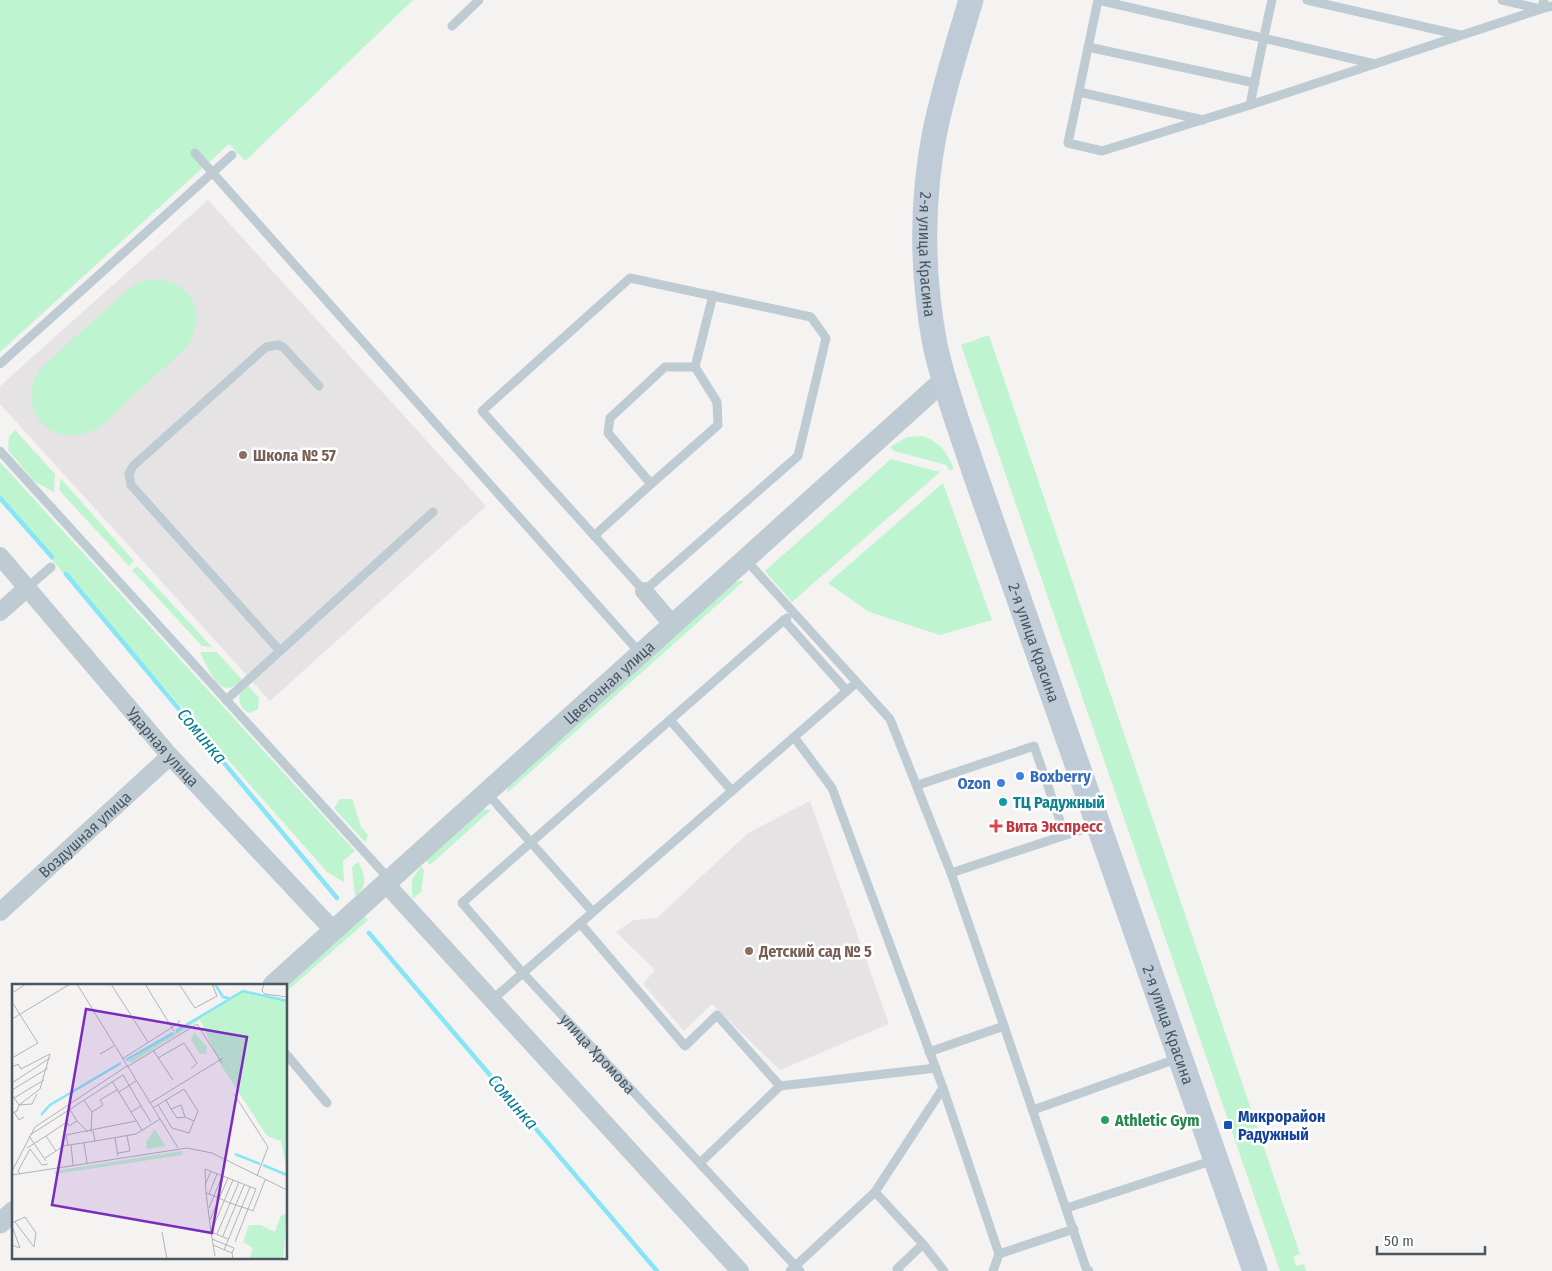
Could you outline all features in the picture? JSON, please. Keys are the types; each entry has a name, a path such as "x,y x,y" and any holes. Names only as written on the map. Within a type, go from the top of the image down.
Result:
{"main road":[{"name":"2-я улица Красина","path":"971,0 938,118 926,198 925,242 928,294 936,346 944,380 973,468 1100,824 1255,1271"}],"street":[{"name":"Цветочная улица","path":"274,984 944,380"},
{"name":"Ударная улица","path":"0,556 170,756 334,931"},
{"path":"0,612 28,588"},
{"path":"644,591 672,624"},
{"name":"Воздушная улица","path":"0,912 170,756"},
{"path":"388,882 492,1000 740,1271"},
{"path":"0,1223 12,1213"}],"lane":[{"path":"452,26 480,0"},
{"path":"1375,64 1098,0 1068,143 1102,151 1250,105 1462,36 1542,5"},
{"path":"1250,105 1272,0"},
{"path":"1307,0 1462,36"},
{"path":"1502,0 1552,6"},
{"path":"1088,47 1255,83"},
{"path":"1079,92 1203,120"},
{"path":"195,153 640,653"},
{"path":"0,364 232,155"},
{"path":"630,278 811,317 826,338 798,456 644,591 594,536 482,411 630,278"},
{"path":"594,536 718,425 717,402 695,367 713,295"},
{"path":"280,650 131,485 129,474 133,466 266,347 278,345 283,347 319,386"},
{"path":"651,484 608,434 610,418 665,367 695,367"},
{"path":"0,451 388,882"},
{"path":"226,700 433,512"},
{"path":"746,560 890,719 918,785 951,873 1074,1228 1086,1268 1089,1271"},
{"path":"28,588 51,567"},
{"path":"531,840 793,613"},
{"path":"784,620 847,691"},
{"path":"492,1000 856,683"},
{"path":"670,720 732,791"},
{"path":"794,737 832,788 936,1068 999,1254 992,1271"},
{"path":"918,785 1034,746 1065,835"},
{"path":"486,792 531,840 592,911"},
{"path":"951,873 1100,824"},
{"name":"улица Хромова","path":"531,840 462,903 522,972 796,1269"},
{"path":"580,923 685,1046 717,1015 780,1086"},
{"path":"929,1052 1004,1026"},
{"path":"288,1056 327,1102"},
{"path":"1033,1110 1181,1057"},
{"path":"700,1163 780,1086 936,1068"},
{"path":"796,1269 875,1192 943,1088"},
{"path":"1067,1208 1216,1160"},
{"path":"875,1192 923,1244 944,1271"},
{"path":"999,1254 1074,1228"},
{"path":"899,1271 897,1269 923,1244"}],"shaded area":[{"name":"Школа № 57","path":"208,200 486,506 270,701 0,404 0,386"},
{"name":"Детский сад № 5","path":"810,801 889,1024 780,1070 712,1004 684,1031 643,984 655,970 616,932 633,920 657,918 748,833"}],"green space":[{"path":"0,0 413,0 245,161 229,144 0,352"},
{"path":"150,279 177,285 193,301 196,312 196,324 193,336 185,349 100,426 90,432 75,436 53,432 41,422 32,404 32,386 40,369 125,292 137,284"},
{"path":"989,335 1300,1254 1293,1256 1296,1266 1304,1264 1306,1271 1280,1271 961,345"},
{"path":"15,430 55,474 54,492 34,481 8,450 9,437"},
{"path":"921,436 928,438 942,448 949,457 954,469 950,471 946,465 894,451 890,447 907,437"},
{"path":"891,459 940,472 792,602 765,571"},
{"path":"0,462 355,851 343,861 344,882 327,872 0,501"},
{"path":"61,479 134,561 129,566 59,490"},
{"path":"943,483 992,620 940,635 869,612 828,583"},
{"path":"137,566 212,647 202,646 132,570"},
{"path":"744,581 507,793 508,786 732,583"},
{"path":"200,652 217,652 242,680 231,687 223,687 211,673"},
{"path":"248,686 259,698 258,709 249,713 241,706 239,700 241,690"},
{"path":"340,799 351,799 353,801 361,827 368,835 365,842 334,808"},
{"path":"484,809 491,810 430,865 426,861"},
{"path":"358,862 364,875 364,885 355,896 352,867"},
{"path":"421,866 424,871 421,892 412,899 412,879"},
{"path":"364,915 368,920 288,990 287,984"}],"waterway":[{"name":"Соминка","path":"0,498 52,557"},
{"name":"Соминка","path":"66,574 337,898"},
{"name":"Соминка","path":"369,933 657,1271"}],"place":[{"name":"Школа № 57","path":"243,455"},
{"name":"Boxberry","path":"1020,776"},
{"name":"Ozon","path":"1001,783"},
{"name":"ТЦ Радужный","path":"1003,802"},
{"name":"Вита Экспресс","path":"996,826"},
{"name":"Детский сад № 5","path":"749,951"},
{"name":"Athletic Gym","path":"1105,1120"},
{"name":"Микрорайон Радужный","path":"1228,1125"}]}
